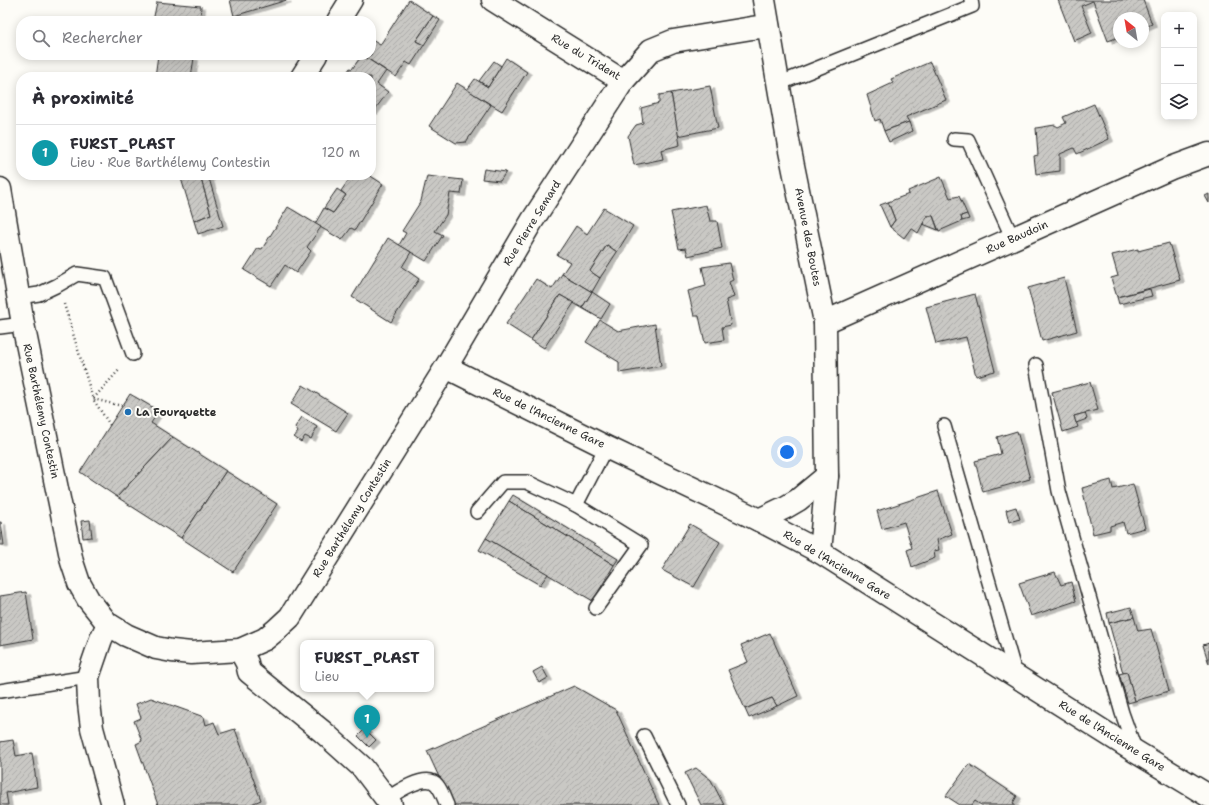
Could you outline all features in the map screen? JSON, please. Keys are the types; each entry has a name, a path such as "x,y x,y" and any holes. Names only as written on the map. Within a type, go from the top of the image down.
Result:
{"street":[{"path":"341,16 351,0"},
{"name":"Rue du Trident","path":"493,0 623,81 651,50 673,41 768,26"},
{"name":"Avenue des Boutes","path":"764,0 778,84 825,322 828,476 820,552"},
{"path":"305,72 313,60"},
{"name":"Rue Pierre Semard","path":"446,367 532,221 623,81"},
{"name":"Rue Baudoin","path":"825,322 1171,168 1209,154"},
{"name":"Rue Barthélemy Contestin","path":"0,189 23,324 72,562 79,583 88,599 108,624 126,635 156,648 191,652 240,650 264,639 276,630 290,616 446,367"},
{"name":"Rue de l'Ancienne Gare","path":"446,367 759,520 820,552 1136,752 1209,796"},
{"path":"759,520 798,500 828,476"},
{"path":"108,624 101,639 88,677 92,728 113,805"},
{"path":"240,650 247,663 249,672 323,732 362,768 389,802"}],"lane":[{"path":"778,84 972,6 972,0"},
{"path":"954,139 968,140 1013,239"},
{"path":"19,297 39,294 77,274 105,278 133,354"},
{"path":"0,327 23,324"},
{"path":"1036,365 1059,491 1122,712 1136,752"},
{"path":"944,426 1016,676"},
{"path":"576,505 606,446"},
{"path":"477,512 503,482 527,482 576,505 641,545 596,608"},
{"path":"0,692 88,677"},
{"path":"644,736 678,805"},
{"path":"389,802 405,787 425,780 433,781 438,785 447,805"}],"path":[{"path":"58,285 93,399 110,425"},
{"path":"93,399 133,354"},
{"path":"93,399 122,406"}],"building":[{"path":"230,0 287,0 234,16"},
{"path":"409,0 433,16 416,41 424,45 411,65 406,62 396,77 370,60 376,60 376,42 380,45"},
{"path":"1058,0 1143,0 1148,12 1113,12 1113,39 1108,41 1093,1 1081,6 1092,33 1074,41"},
{"path":"157,2 201,6 200,16 154,16"},
{"path":"433,16 440,20 424,45 416,41"},
{"path":"1149,16 1152,24 1149,25"},
{"path":"506,58 527,72 502,111 467,90 475,79 488,87"},
{"path":"157,60 194,60 192,72 156,72"},
{"path":"358,60 370,60 386,71 377,84 388,92 376,108 376,72 347,72 350,68 352,69"},
{"path":"494,61 501,66 488,87 479,81"},
{"path":"930,62 946,100 906,117 909,122 884,131 880,119 875,121 867,95 893,83 891,79"},
{"path":"457,83 491,105 466,142 456,143 429,126"},
{"path":"710,86 718,128 678,136 671,93"},
{"path":"671,93 680,145 661,150 663,159 634,165 628,136 636,125 643,123 641,108 659,103 659,95"},
{"path":"1094,104 1109,139 1077,154 1074,148 1060,154 1060,171 1036,174 1034,156 1038,155 1036,128 1055,125 1058,127 1066,123 1063,117"},
{"path":"909,122 912,131 889,142 884,131"},
{"path":"484,169 506,172 500,181 482,179"},
{"path":"427,176 463,180 461,194 450,193 446,215 435,231 443,235 426,261 399,245 406,233 402,231 421,201"},
{"path":"941,177 950,198 959,196 967,214 961,216 962,221 939,231 933,216 927,216 918,233 911,228 904,238 890,227 895,220 888,202 909,194 908,191"},
{"path":"182,180 201,180 211,214 194,221"},
{"path":"201,180 209,180 223,226 198,234 194,221 211,214"},
{"path":"349,180 376,180 383,184 355,230 351,228 342,240 315,224 324,208 333,213 346,195 341,191"},
{"path":"337,189 346,195 333,213 324,208"},
{"path":"1209,194 1209,203 1205,196"},
{"path":"888,202 895,220 890,227 880,205"},
{"path":"706,205 710,221 717,221 722,248 688,256 686,248 679,249 671,212"},
{"path":"288,207 321,227 307,247 311,251 296,273 285,265 271,286 244,270 258,248 262,249"},
{"path":"604,208 633,226 617,252 607,245 590,271 600,278 592,292 562,274 570,262 557,255 576,226 587,234"},
{"path":"967,214 969,219 962,221 961,216"},
{"path":"927,216 933,216 938,230 923,224"},
{"path":"388,238 411,252 402,267 419,279 391,322 352,297"},
{"path":"1169,243 1180,280 1117,297 1111,278 1118,276 1112,255 1138,249 1138,251"},
{"path":"607,245 617,252 600,278 590,271"},
{"path":"729,263 733,280 729,282 734,297 726,300 731,325 722,327 724,340 705,343 699,316 694,316 688,291 706,286 702,267"},
{"path":"562,274 592,292 582,308 560,295 531,340 506,324 536,279 552,289"},
{"path":"1064,278 1077,331 1042,341 1028,288"},
{"path":"1150,289 1152,296 1119,304 1117,297"},
{"path":"592,292 610,304 601,319 582,308"},
{"path":"975,294 995,371 976,376 966,337 936,344 926,307"},
{"path":"560,295 574,303 544,348 531,340"},
{"path":"600,320 618,331 655,324 661,366 619,373 619,362 586,342"},
{"path":"1090,382 1098,410 1074,416 1078,427 1063,432 1052,392"},
{"path":"303,385 348,413 336,431 291,404"},
{"path":"130,394 159,411 151,423 173,437 117,497 80,472"},
{"path":"1085,413 1087,419 1076,423 1074,416"},
{"path":"302,417 317,427 311,439 305,436 301,442 294,437 298,432 295,427"},
{"path":"1017,431 1030,479 983,492 975,461 1001,454 997,437"},
{"path":"173,437 226,471 181,538 117,497"},
{"path":"226,471 277,504 233,572 181,538"},
{"path":"1111,480 1113,489 1133,484 1145,528 1126,533 1123,522 1110,526 1110,530 1093,534 1082,488"},
{"path":"938,491 952,534 937,540 939,550 934,551 935,558 912,567 907,550 912,548 904,522 882,529 877,511"},
{"path":"513,495 618,559 614,565 509,501"},
{"path":"509,501 614,565 593,601 486,538"},
{"path":"1016,507 1020,519 1009,522 1006,510"},
{"path":"90,520 92,537 83,538 81,521"},
{"path":"1,522 4,545 0,545"},
{"path":"690,524 720,542 694,587 662,570"},
{"path":"486,538 548,574 540,585 479,550"},
{"path":"1055,572 1061,585 1071,582 1076,601 1031,616 1019,583"},
{"path":"26,592 33,639 0,645 0,596"},
{"path":"1131,607 1134,617 1109,623 1107,613"},
{"path":"1134,617 1138,631 1151,629 1169,691 1135,701 1127,672 1123,673 1109,623"},
{"path":"770,633 798,696 777,706 772,698 745,709 728,670 748,662 741,645"},
{"path":"1209,643 1209,664 1203,645"},
{"path":"542,667 548,678 539,683 533,672"},
{"path":"1127,672 1135,701 1128,703 1119,674"},
{"path":"574,686 616,710 659,805 452,805 427,751"},
{"path":"151,698 204,717 206,725 214,722 219,734 235,729 261,800 249,805 158,805 136,744 142,741 134,721 141,718 136,704"},
{"path":"772,698 777,706 749,718 745,709"},
{"path":"365,729 376,740 369,747 358,736"},
{"path":"13,740 16,756 32,753 37,787 6,793 8,805 0,805 0,742"},
{"path":"969,764 1017,796 1013,803 1016,805 981,805 975,801 972,805 960,805 946,796"},
{"path":"696,768 711,780 724,805 701,805 685,773"}],"place":[{"name":"La Fourquette","path":"128,412"},
{"name":"FURST_PLAST","path":"367,738"}]}
